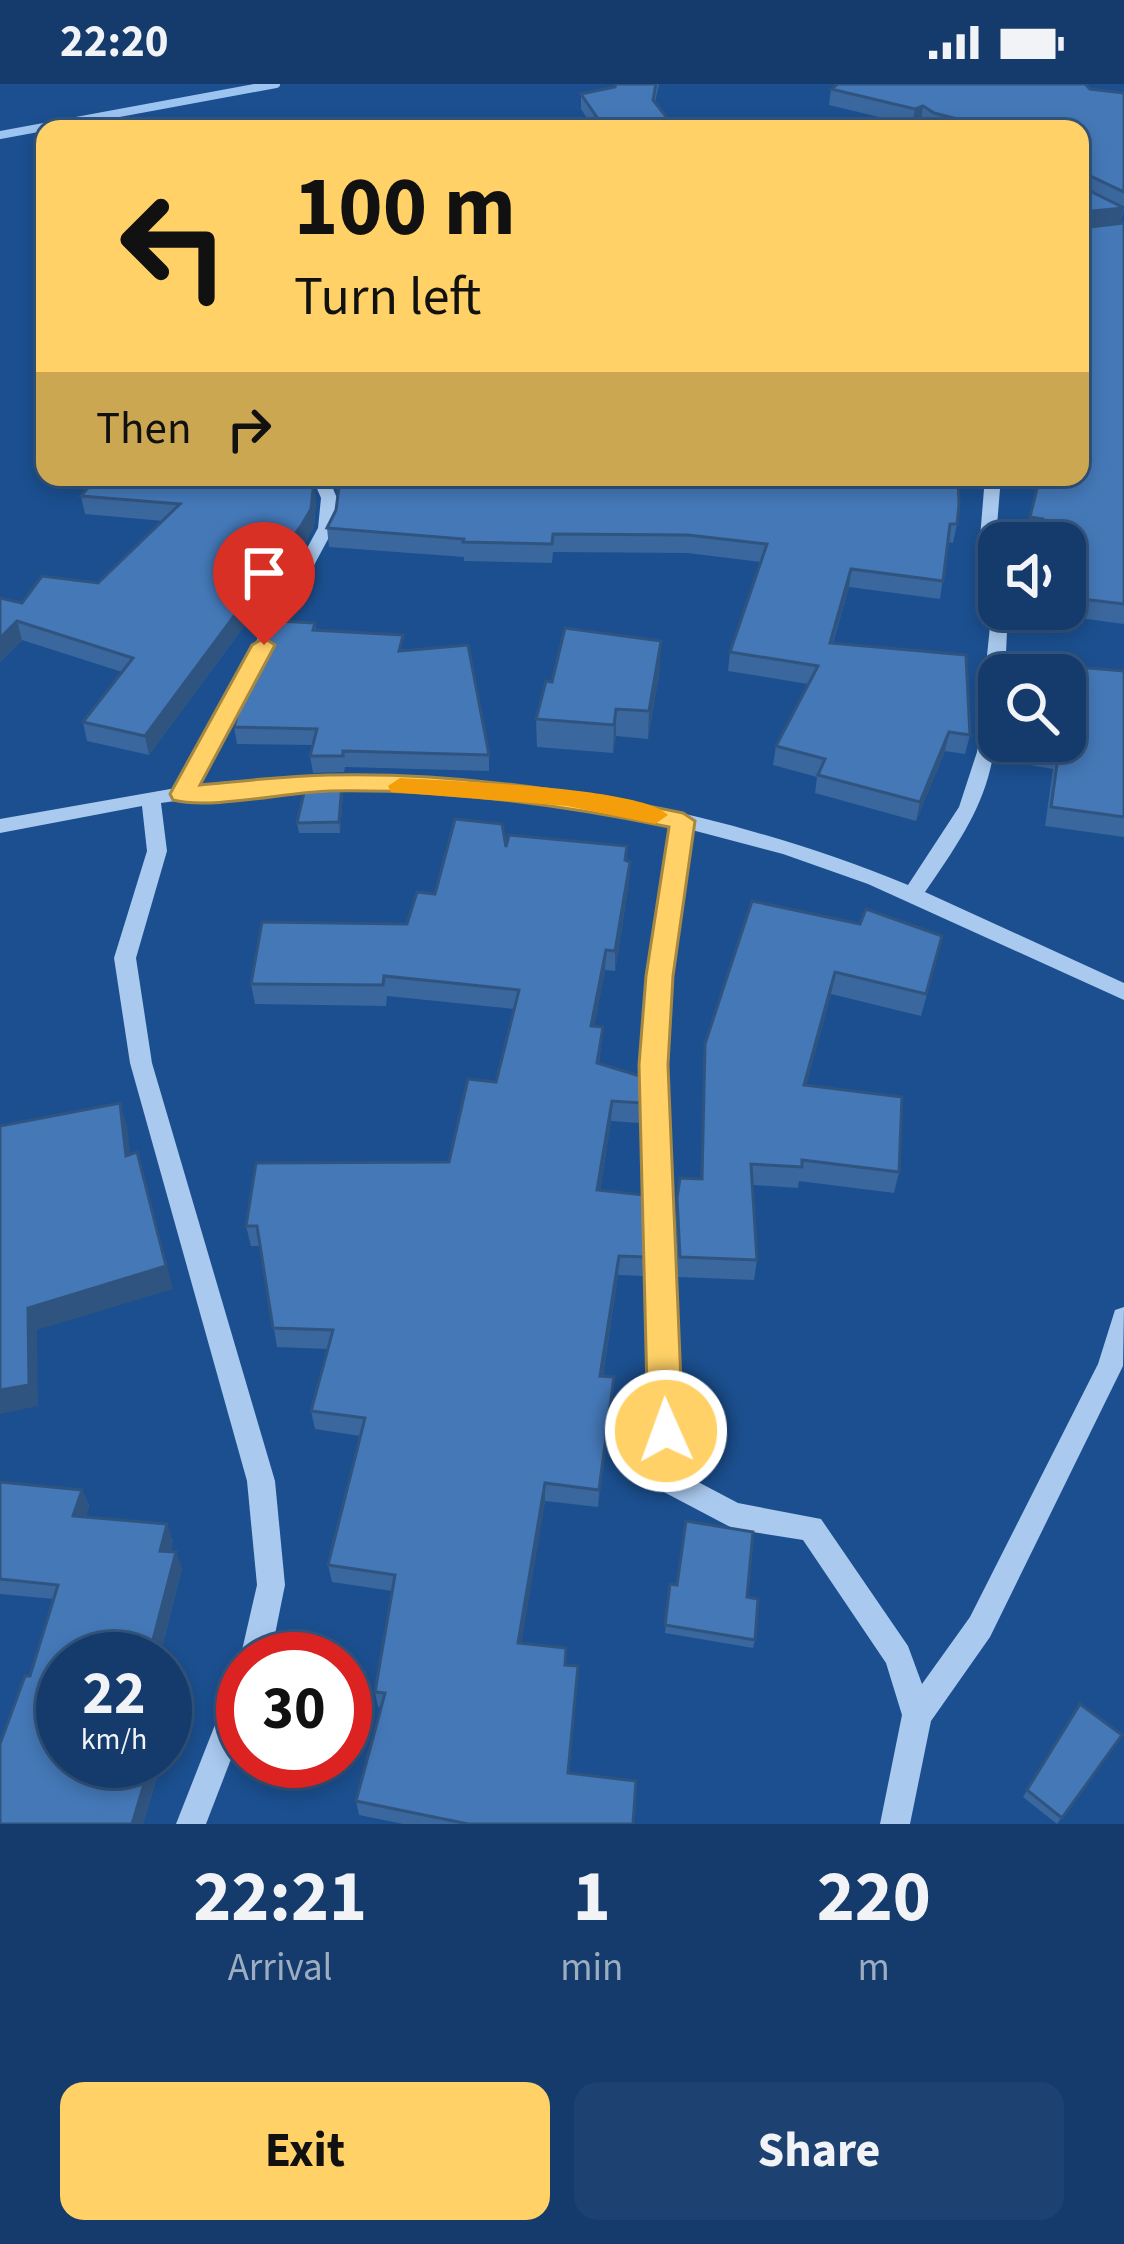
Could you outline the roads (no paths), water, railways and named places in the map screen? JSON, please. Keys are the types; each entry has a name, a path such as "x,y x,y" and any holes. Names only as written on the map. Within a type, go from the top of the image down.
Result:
{"street":[{"path":"182,794 326,528 329,498 324,486"},
{"path":"989,522 992,486"},
{"path":"910,896 961,824 978,788 996,675 998,630"},
{"path":"0,826 182,794 330,783 567,798 683,821 791,850 910,896 1124,992"},
{"path":"151,800 157,851 125,958 141,1063 261,1481 271,1585 261,1632"},
{"path":"683,821 659,976 653,1065 670,1480 734,1516 811,1528 898,1656 917,1715"},
{"path":"895,1824 917,1715 980,1627 1110,1366 1124,1318"},
{"path":"191,1824 216,1759"}],"waterway":[{"path":"81,120 276,84"},
{"path":"0,135 36,128"}]}
